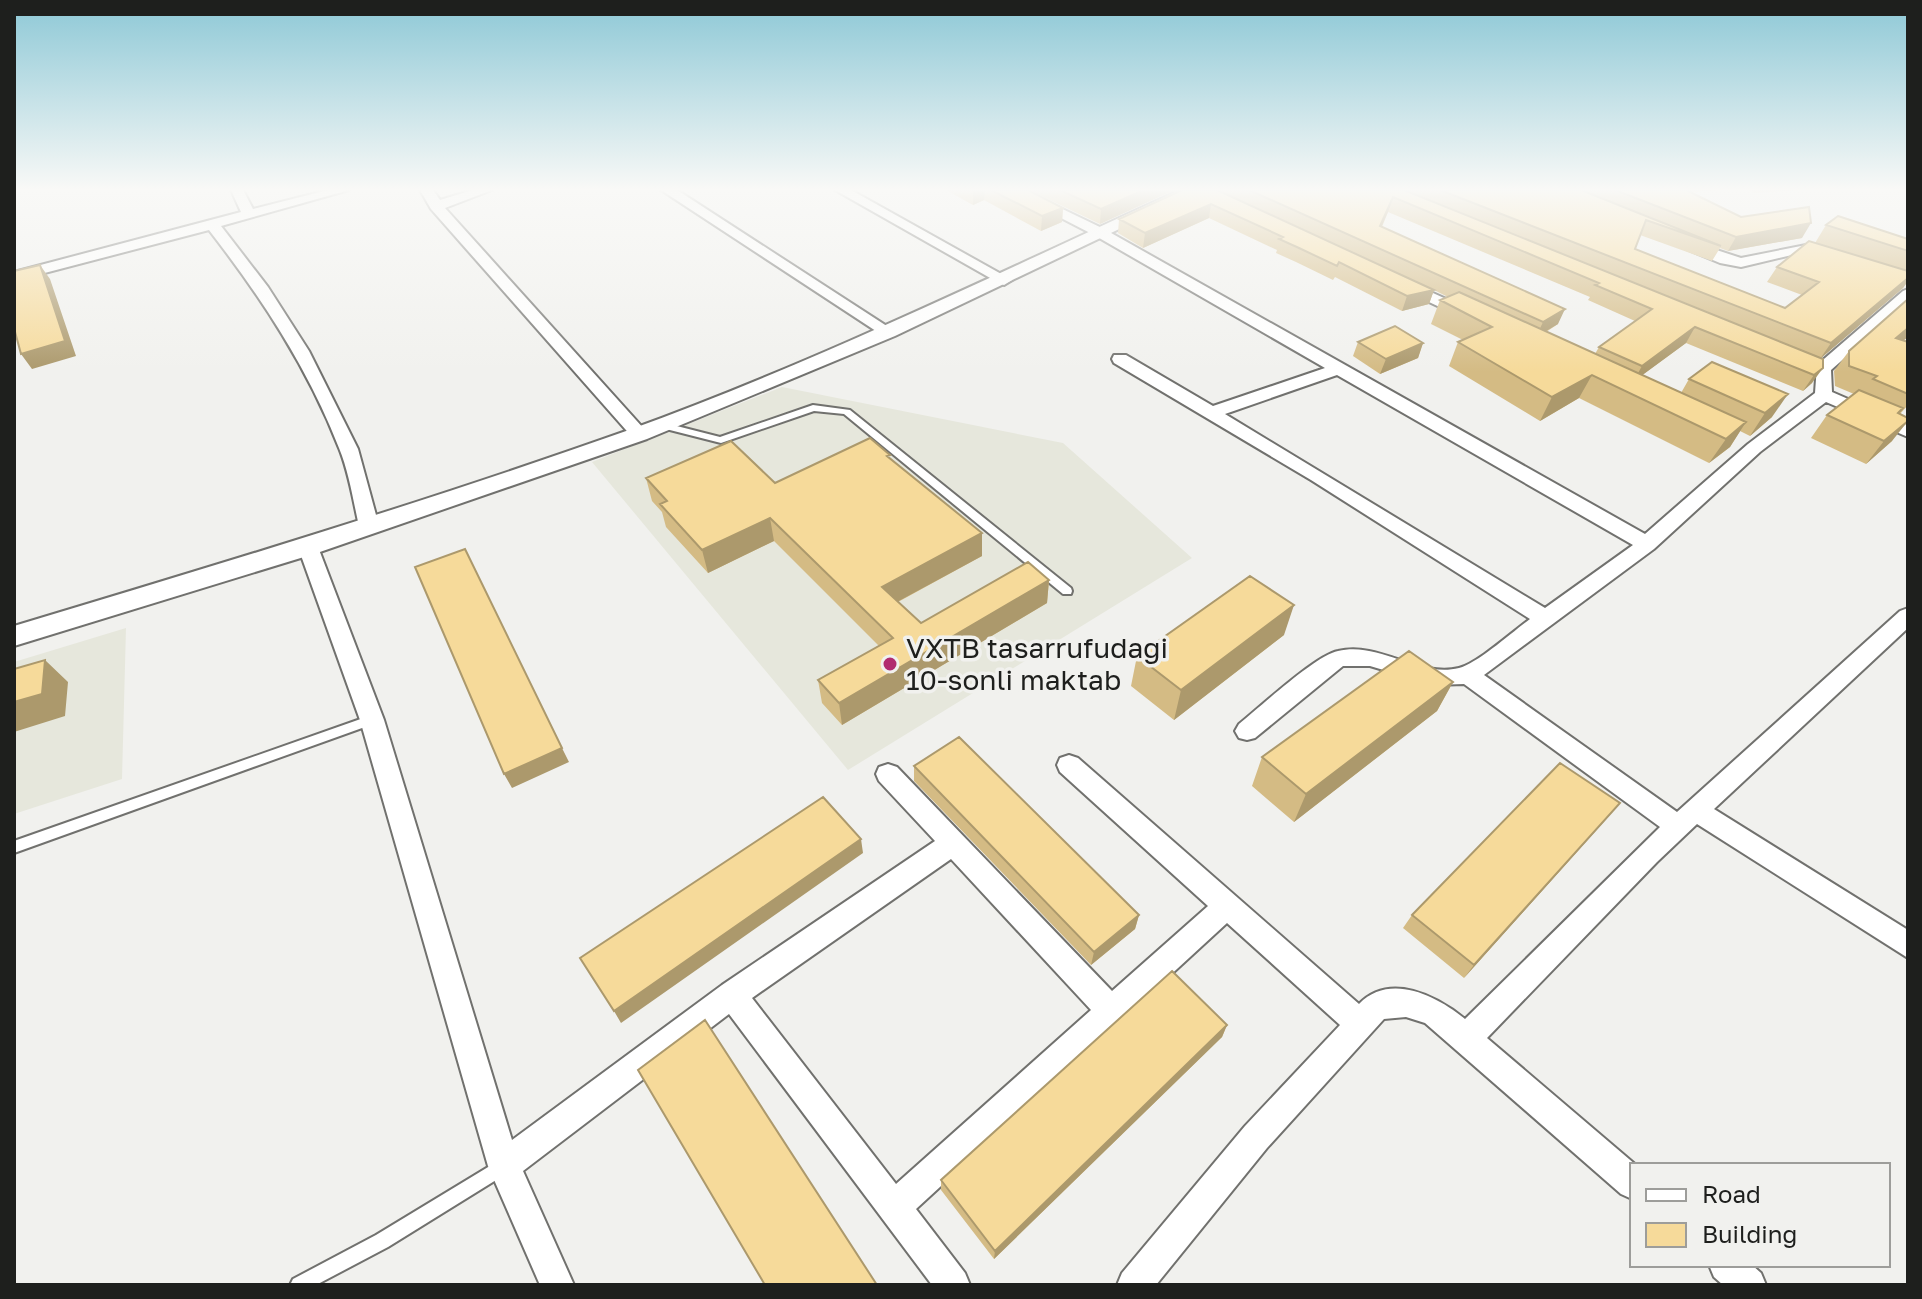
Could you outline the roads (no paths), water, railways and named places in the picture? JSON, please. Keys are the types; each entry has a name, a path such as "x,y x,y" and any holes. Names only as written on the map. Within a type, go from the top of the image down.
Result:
{"street":[{"path":"14,277 115,251"},
{"path":"233,251 263,290 301,351 349,449 369,526"},
{"path":"479,251 650,429"},
{"path":"762,251 888,332"},
{"path":"951,251 1004,280"},
{"path":"14,636 308,547 650,429 888,332 1062,251"},
{"path":"1132,251 1647,544"},
{"path":"1705,251 1735,262 1748,262 1794,251"},
{"path":"1813,251 1850,261"},
{"path":"1384,276 1484,322"},
{"path":"1824,395 1816,366 1908,294"},
{"path":"1120,359 1546,619"},
{"path":"1211,413 1340,368"},
{"path":"1824,395 1908,432"},
{"path":"1247,731 1337,659 1353,654 1371,657 1427,677 1453,679 1468,675 1647,544 1747,445 1824,395"},
{"path":"308,547 372,720 504,1166 557,1285"},
{"path":"1466,1039 1648,854 1908,617"},
{"path":"1468,675 1688,819 1908,945"},
{"path":"1069,765 1360,1024"},
{"path":"888,774 1111,1011"},
{"path":"504,1166 732,995 953,843"},
{"path":"895,1206 1228,905"},
{"path":"732,995 953,1285"},
{"path":"1134,1285 1256,1137 1377,1006 1405,1000 1429,1008 1630,1181"},
{"path":"1728,1267 1749,1285"}],"lane":[{"path":"650,429 721,440 813,408 847,412 1067,591"},
{"path":"14,847 372,720"},
{"path":"299,1285 382,1241 504,1166"}],"place":[{"name":"VXTB tasarrufudagi 10-sonli maktab","path":"890,664"}]}
